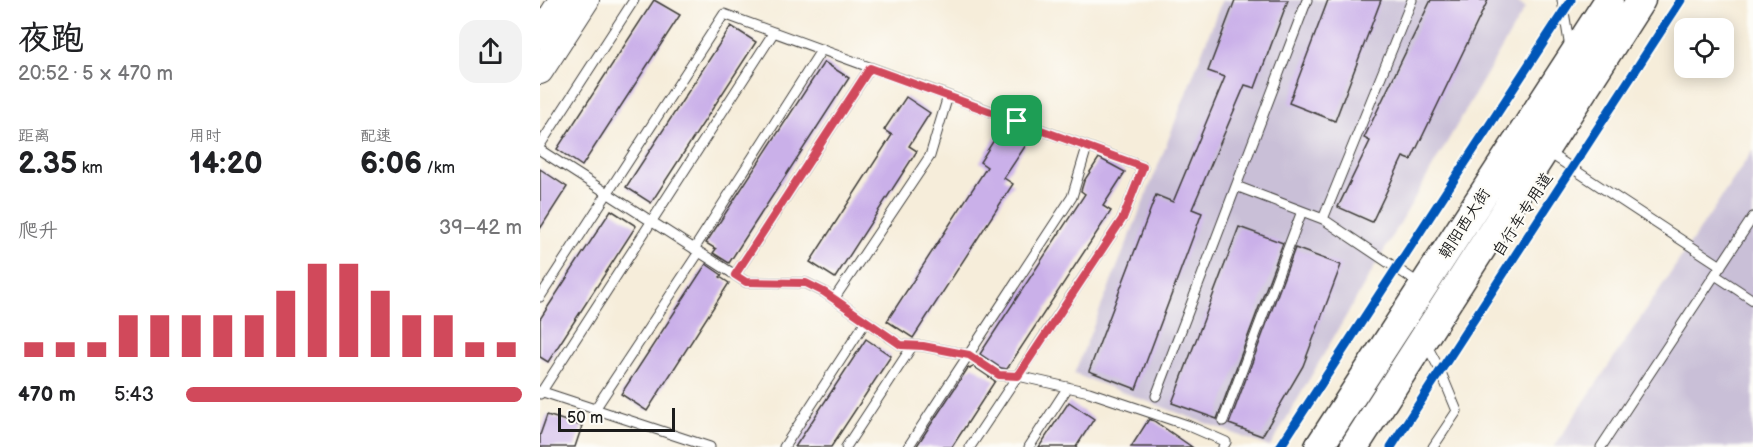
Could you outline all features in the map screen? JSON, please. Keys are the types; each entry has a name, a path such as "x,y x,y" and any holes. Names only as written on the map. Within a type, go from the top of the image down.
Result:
{"main road":[{"path":"540,35 562,0"},
{"path":"540,71 586,0"},
{"name":"朝阳西大街","path":"1319,447 1609,0"},
{"name":"朝阳西大街","path":"1354,447 1641,0"}],"lane":[{"path":"540,145 634,0"},
{"path":"1156,396 1307,0"},
{"path":"1323,219 1412,0"},
{"path":"1562,0 1571,57"},
{"path":"540,297 724,14 1143,167 1123,218 970,447"},
{"path":"710,447 540,392 774,32"},
{"path":"595,409 822,50"},
{"path":"735,275 870,68"},
{"path":"834,299 930,156 948,96"},
{"path":"908,447 1072,197 1087,147"},
{"path":"540,150 746,282 806,283 834,299 901,345 969,355 999,375 1018,376 1089,392 1187,425 1226,442 1223,447"},
{"path":"1544,150 1721,266"},
{"path":"1236,186 1323,219 1425,286"},
{"path":"1223,421 1302,211"},
{"path":"1601,447 1753,217"},
{"path":"1715,275 1753,300"},
{"path":"784,447 866,321"},
{"path":"1424,339 1457,411 1433,447"},
{"path":"846,447 913,345"},
{"path":"1029,447 1068,387"}],"shaded area":[{"path":"1222,0 1515,0 1525,8 1270,447 1074,374"},
{"path":"1753,150 1753,447 1554,447"}],"building":[{"path":"654,0 680,15 582,166 557,149"},
{"path":"1235,0 1288,0 1255,88 1245,85 1192,209 1202,213 1136,389 1089,371 1156,195 1173,202 1225,77 1208,71"},
{"path":"1328,0 1381,0 1335,121 1289,103"},
{"path":"1431,0 1488,0 1411,160 1403,157 1372,222 1338,207 1370,141 1364,138"},
{"path":"731,26 756,42 651,203 626,187"},
{"path":"824,62 849,78 729,263 713,253 716,249 706,243"},
{"path":"906,97 930,113 909,146 917,151 835,278 810,262 892,135 884,130"},
{"path":"1001,129 1026,145 1004,178 1013,184 913,338 887,321 987,167 980,162"},
{"path":"1099,158 1125,172 1103,206 1111,211 1007,369 1001,368 980,354 1085,194 1081,191 1084,181"},
{"path":"540,169 567,187 540,229"},
{"path":"611,210 636,226 548,362 540,357 540,319"},
{"path":"1239,227 1283,243 1217,419 1172,403"},
{"path":"1295,248 1341,265 1303,366 1262,436 1229,424"},
{"path":"706,264 729,283 647,411 621,394"},
{"path":"866,339 891,356 831,447 795,447"},
{"path":"973,366 995,381 952,447 916,447 968,368"},
{"path":"1069,402 1094,419 1076,447 1039,447"},
{"path":"547,415 582,426 575,447 540,447 540,435"},
{"path":"1149,419 1154,421 1192,447 1131,447"}],"cycle path":[{"path":"1280,447 1571,0"},
{"name":"自行车专用道","path":"1391,447 1681,0"}],"route":[{"path":"870,68 1017,121 1143,167 1123,218 1018,376 999,375 969,355 923,346 901,345 824,292 806,283 746,282 735,275 870,68"}]}
